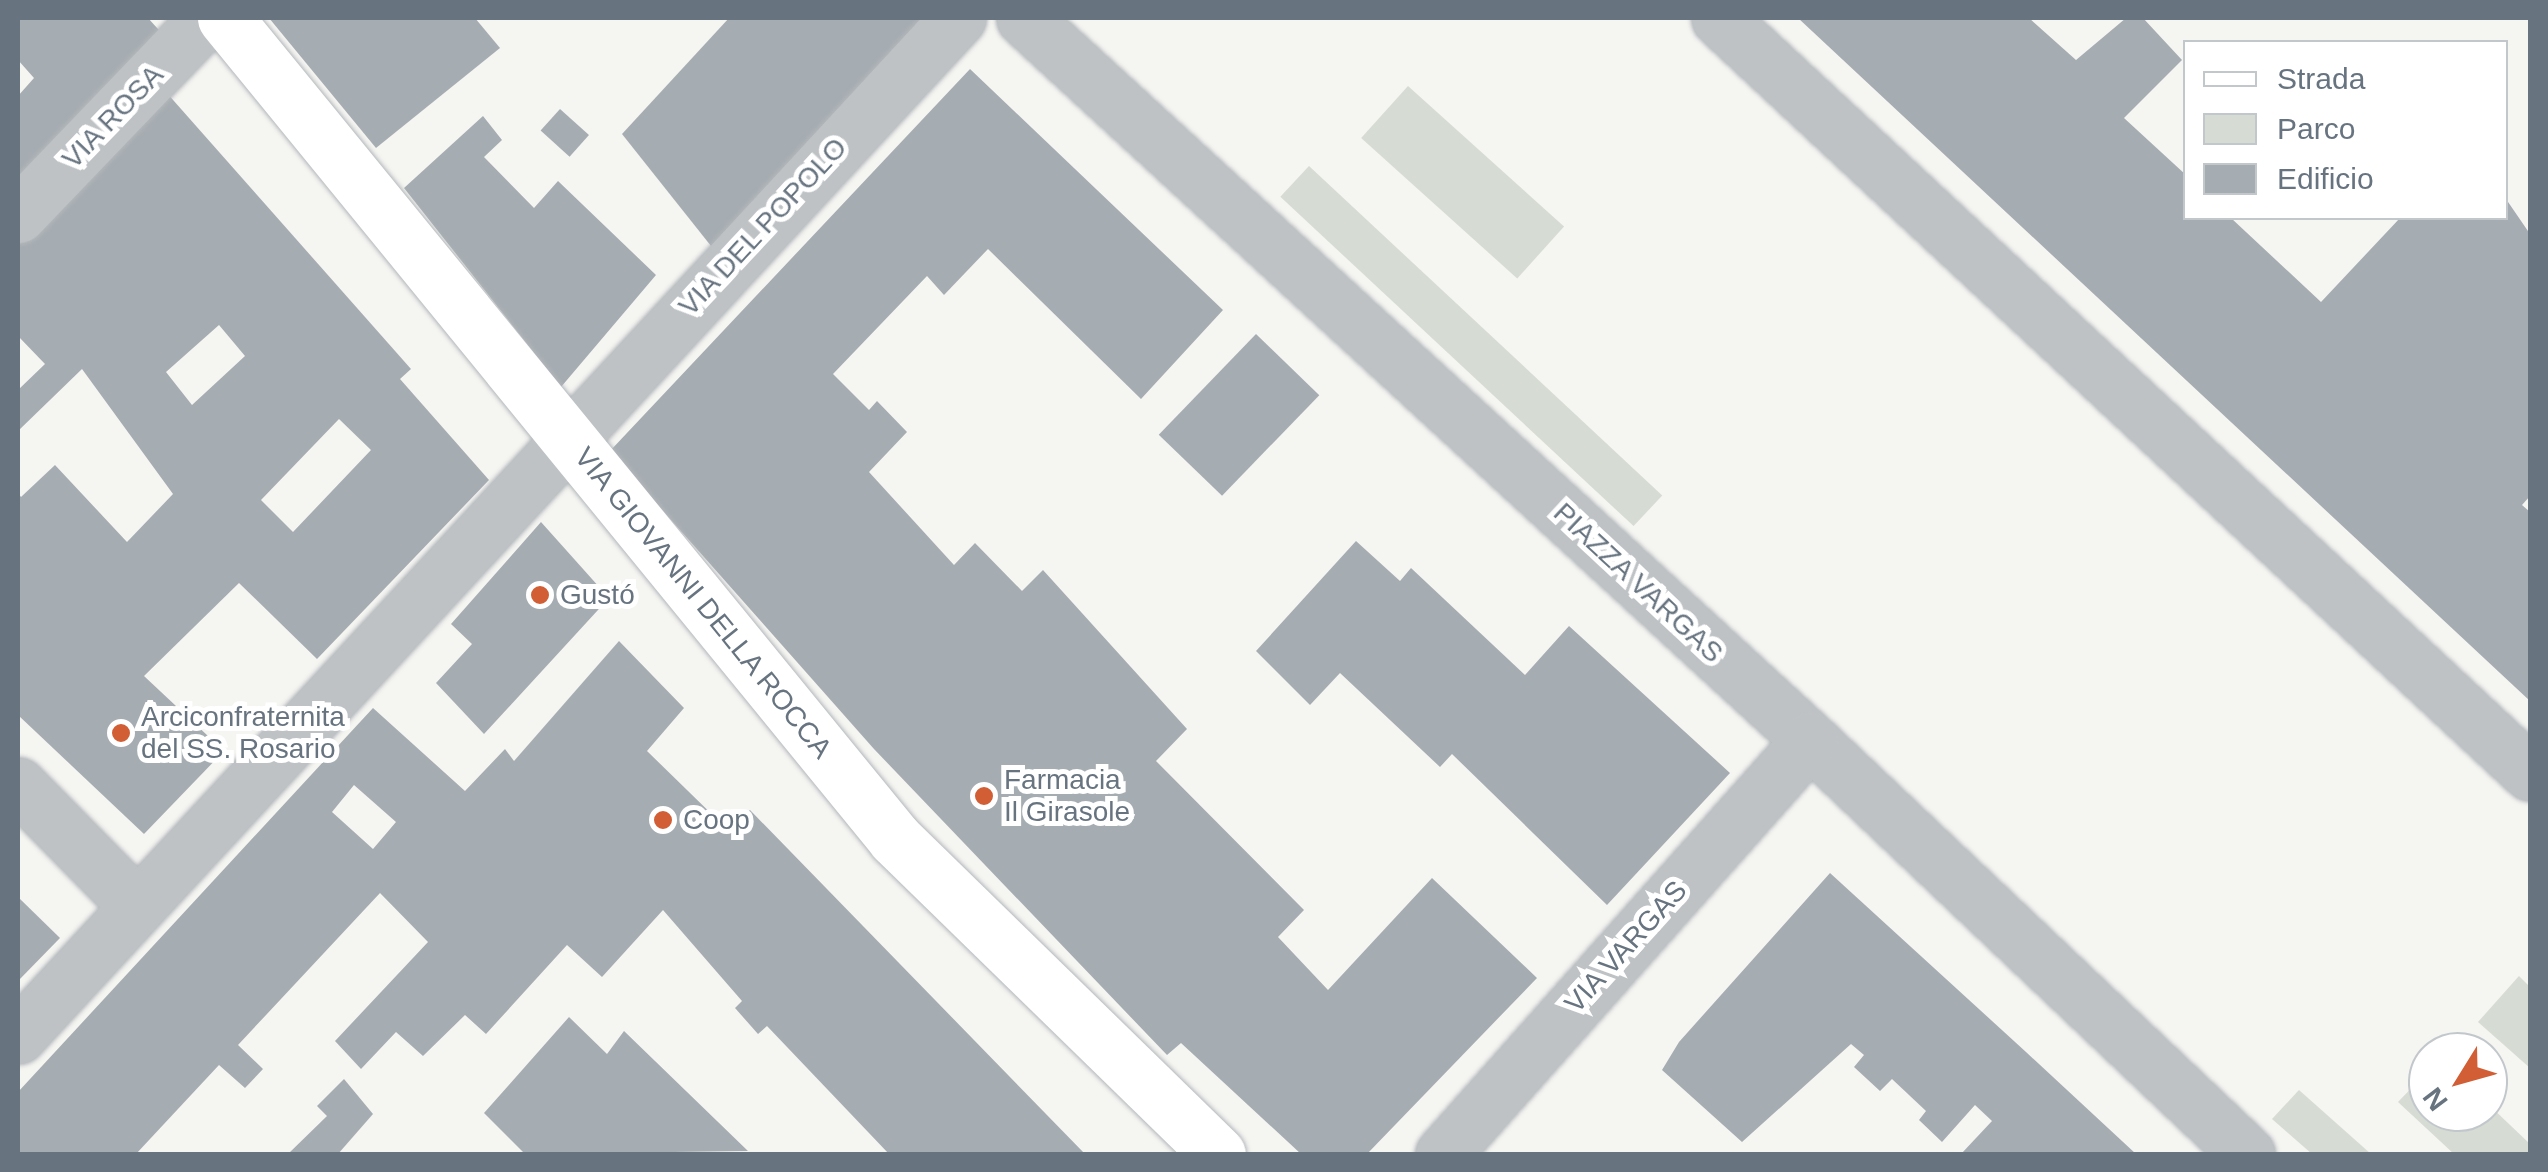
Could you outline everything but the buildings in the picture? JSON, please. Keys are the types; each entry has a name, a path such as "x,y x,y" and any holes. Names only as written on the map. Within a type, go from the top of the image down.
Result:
{"street":[{"name":"VIA ROSA","path":"18,215 208,18"},
{"name":"VIA GIOVANNI DELLA ROCCA","path":"225,18 895,839 1218,1154"},
{"name":"VIA DEL POPOLO","path":"18,1036 567,437 958,18"},
{"name":"PIAZZA VARGAS","path":"1024,18 1810,740 2247,1154"},
{"path":"1719,18 2530,773"},
{"name":"VIA VARGAS","path":"1443,1154 1810,740"},
{"path":"18,784 137,906"}],"green space":[{"path":"1408,86 1564,227 1517,279 1361,138"},
{"path":"1309,166 1662,495 1634,526 1280,197"},
{"path":"2519,976 2530,987 2530,1068 2508,1049 2508,1032 2489,1032 2478,1022"},
{"path":"2299,1090 2371,1154 2312,1154 2272,1119"},
{"path":"2408,1092 2408,1111 2398,1102"},
{"path":"2508,1123 2530,1144 2530,1154 2454,1154 2430,1132 2508,1132"}],"place":[{"name":"Gustó","path":"540,595"},
{"name":"Arciconfraternita del SS. Rosario","path":"121,733"},
{"name":"Farmacia Il Girasole","path":"984,796"},
{"name":"Coop","path":"663,820"}]}
